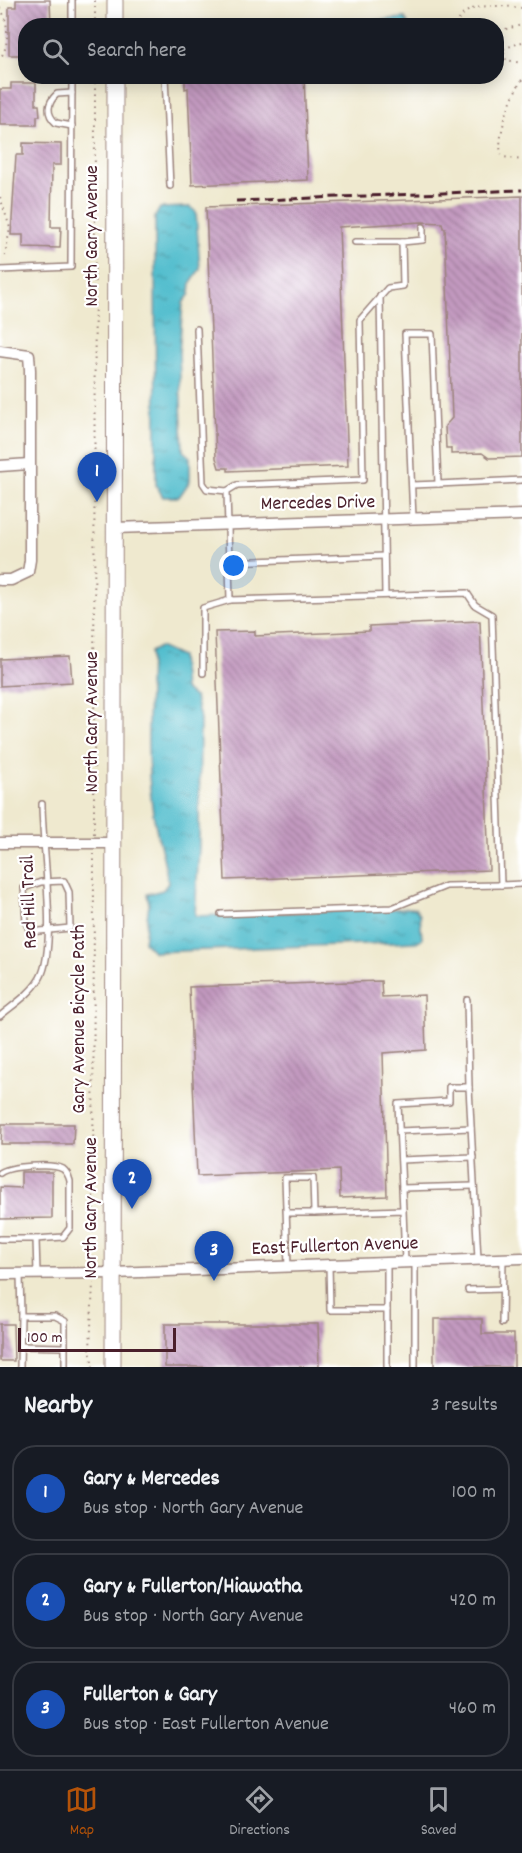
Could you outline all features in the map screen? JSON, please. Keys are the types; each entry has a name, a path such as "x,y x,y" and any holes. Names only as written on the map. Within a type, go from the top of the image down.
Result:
{"street":[{"path":"115,0 115,18"},
{"name":"North Gary Avenue","path":"113,1367 115,84"},
{"path":"0,351 29,355 28,572 11,580 0,580"},
{"path":"0,466 29,464"},
{"name":"Mercedes Drive","path":"114,528 522,515"},
{"path":"0,843 113,843"},
{"name":"East Fullerton Avenue","path":"0,1274 113,1273 522,1258"}],"lane":[{"path":"72,0 72,18"},
{"path":"0,270 71,267 72,84"},
{"path":"165,84 170,186"},
{"path":"72,93 57,94 50,103 49,109 56,123 72,126"},
{"path":"355,242 423,240 423,227"},
{"path":"197,329 202,483 207,489 227,491 237,485 363,480 360,320 388,288 403,286 402,242"},
{"path":"380,296 385,595"},
{"path":"413,520 405,334 432,334 438,484"},
{"path":"412,485 522,480"},
{"path":"227,491 230,600"},
{"path":"229,562 384,556"},
{"path":"203,673 202,608 230,600 467,593 475,605 492,615 501,885"},
{"name":"Red Hill Trail","path":"0,1016 39,980 46,964 48,932 42,804"},
{"path":"45,882 67,883 70,928 32,933 26,923 24,888 45,882"},
{"path":"221,914 392,908 446,886 522,884"},
{"path":"467,1000 478,1259"},
{"path":"415,1367 410,1262 403,1210 398,1104 449,1101 449,1087 469,1087"},
{"path":"399,1131 471,1128"},
{"path":"401,1160 473,1157"},
{"path":"0,1173 9,1168 53,1167 64,1170 68,1175 70,1228 63,1237 0,1239"},
{"path":"288,1267 285,1178 312,1178 314,1213"},
{"path":"402,1188 474,1186"},
{"path":"287,1213 403,1210"},
{"path":"36,1239 37,1274"},
{"path":"502,1323 503,1258"},
{"path":"387,1263 387,1367"},
{"path":"329,1265 330,1311 387,1311"},
{"path":"20,1274 20,1367"},
{"path":"468,1290 502,1289"},
{"path":"21,1316 55,1316 65,1321 64,1367"},
{"path":"20,1346 65,1347"}],"path":[{"path":"95,0 95,18"},
{"path":"0,8 4,14 7,44 0,58"},
{"path":"459,18 468,9 522,8"},
{"path":"504,30 522,25"},
{"path":"504,49 522,42"},
{"path":"504,53 506,60 522,63"},
{"path":"522,80 514,93 499,146 503,157 522,160"},
{"path":"94,825 95,84"},
{"path":"0,197 10,228 5,256"},
{"name":"Gary Avenue Bicycle Path","path":"93,1254 94,856"},
{"path":"93,1287 90,1350 93,1367"}],"water":[{"path":"190,207 196,212 200,269 191,282 190,294 183,303 179,353 183,451 190,457 190,481 179,497 163,497 156,485 155,217 160,208"},
{"path":"159,647 181,657 184,689 195,698 200,718 199,847 195,916 415,908 420,915 422,939 416,942 154,952 144,942 149,903 147,894 163,890 168,883 153,816 149,768 150,652"}],"building":[{"path":"16,0 50,0 51,18 18,18 18,55 9,55 9,7 16,7"},
{"path":"11,83 36,84 36,105 39,105 40,116 37,116 37,125 0,125 0,89 11,89"},
{"path":"185,84 304,84 308,180 192,185 188,88 185,89"},
{"path":"23,143 61,144 61,165 52,165 51,227 61,227 60,248 23,247 23,235 11,235 16,155 23,155"},
{"path":"522,196 522,457 489,458 482,453 451,454 451,448 446,448 445,426 452,418 445,228 442,223 422,222 339,227 348,466 228,471 228,468 219,468 216,458 206,207"},
{"path":"480,621 489,870 225,880 215,632 255,631 255,636 369,631 369,626"},
{"path":"70,656 72,682 0,686 0,659"},
{"path":"381,981 382,997 424,995 426,1050 383,1053 387,1196 340,1198 339,1170 197,1176 189,987"},
{"path":"2,1124 74,1124 73,1144 1,1144"},
{"path":"21,1172 52,1172 52,1218 0,1219 0,1187 21,1188"},
{"path":"434,1319 482,1319 482,1334 514,1334 514,1367 434,1367"},
{"path":"0,1324 13,1324 14,1361 0,1361"},
{"path":"165,1324 318,1324 319,1367 165,1367"}],"railway":[{"path":"236,201 522,190"}],"place":[{"name":"Gary & Mercedes","path":"97,502"},
{"name":"Gary & Fullerton/Hiawatha","path":"132,1209"},
{"name":"Fullerton & Gary","path":"214,1281"}]}
